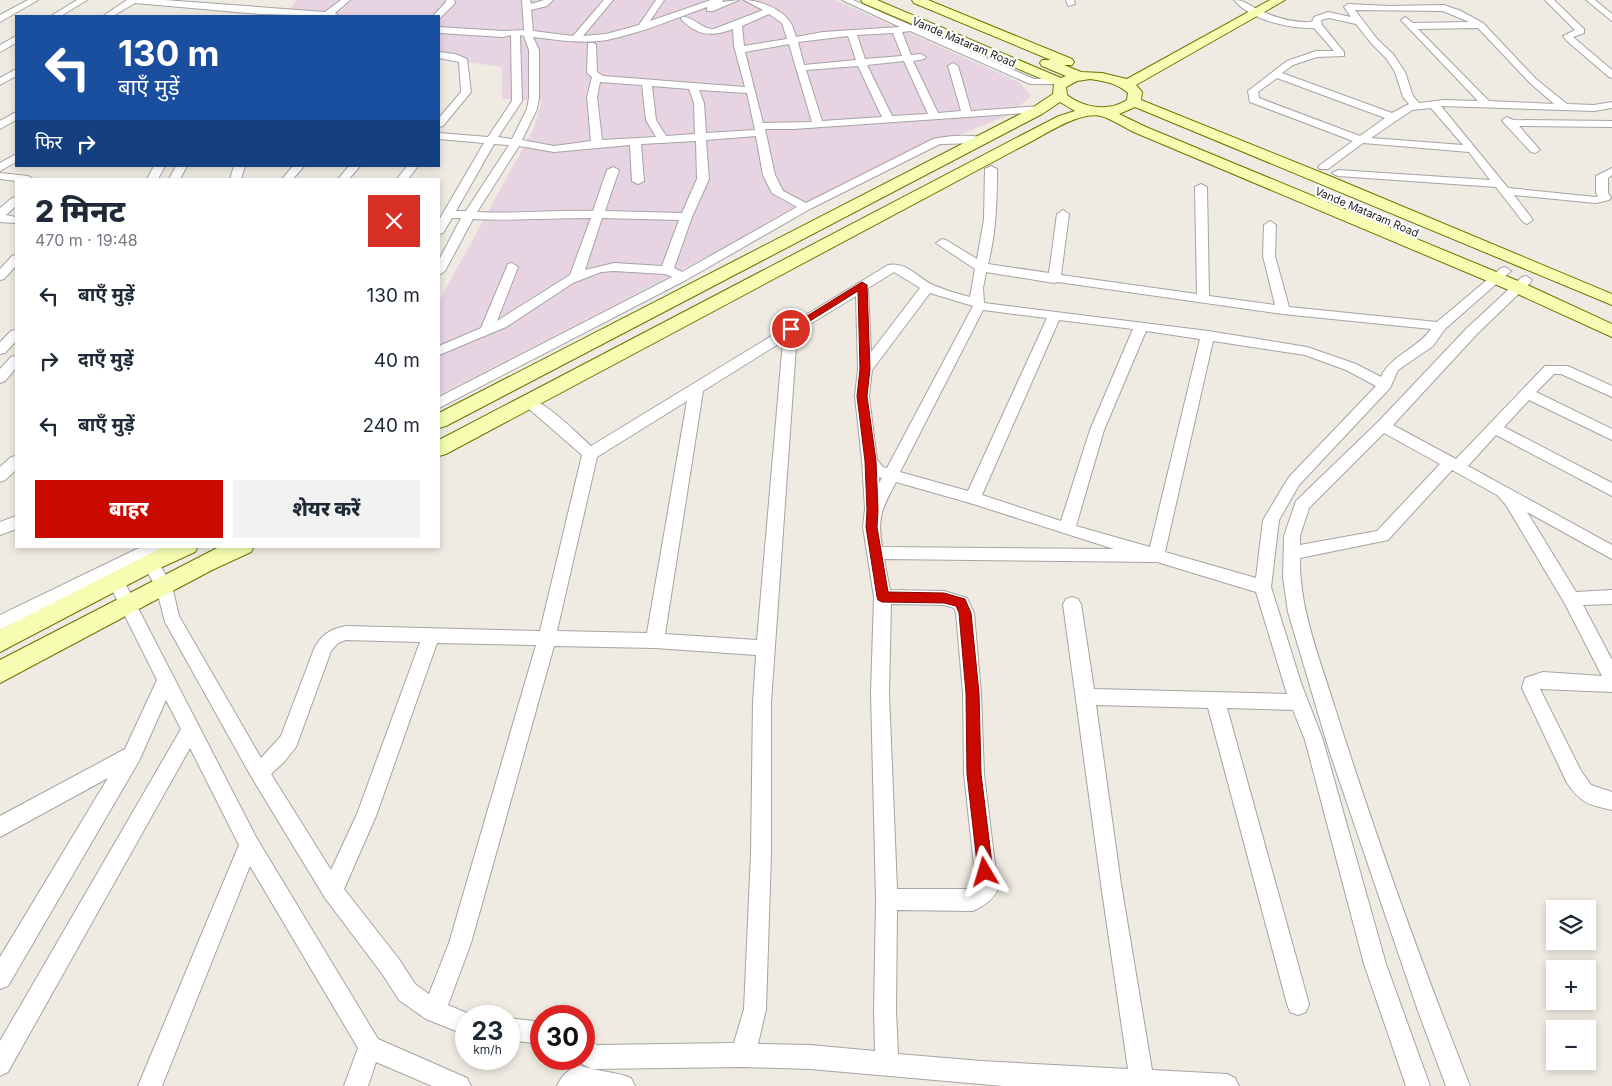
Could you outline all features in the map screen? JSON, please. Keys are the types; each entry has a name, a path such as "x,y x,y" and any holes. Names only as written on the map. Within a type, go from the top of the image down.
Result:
{"street":[{"path":"0,19 34,0"},
{"path":"57,15 83,0"},
{"path":"109,15 134,0 258,14 280,8"},
{"path":"234,0 266,1 280,8 324,15"},
{"path":"332,15 346,0"},
{"path":"438,15 451,3 450,0"},
{"path":"440,269 469,216 516,142 532,109 534,98 534,50 529,37 527,4 544,4 549,0"},
{"path":"575,39 609,0"},
{"path":"642,28 660,0"},
{"path":"440,30 575,39 606,37 642,28 718,0"},
{"path":"529,37 552,44 591,45 639,36 735,0"},
{"path":"748,0 770,10 786,22 818,124"},
{"path":"846,0 1033,82 1066,82 1096,76 1126,93"},
{"name":"Vande Mataram Road","path":"867,0 1066,82"},
{"name":"Vande Mataram Road","path":"896,0 1066,82"},
{"path":"440,420 1041,109 1066,82 1072,64 918,0"},
{"path":"440,448 1064,119 1097,110 1126,93 1257,6 1278,0"},
{"path":"1435,0 1444,8 1480,25 1533,81 1564,107"},
{"path":"1549,0 1581,31 1568,36 1570,39 1612,75"},
{"path":"1590,0 1612,18"},
{"path":"258,14 266,1"},
{"path":"1126,93 1241,3 1257,6 1298,26 1318,25"},
{"path":"1417,106 1408,98 1400,72 1390,56 1356,20 1348,7 1390,9 1444,8"},
{"path":"685,19 706,33 716,32 770,10"},
{"path":"1356,20 1328,15 1317,19 1318,25 1341,54 1316,54 1290,63 1253,91 1254,100 1361,140 1472,149"},
{"path":"1480,25 1409,23 1535,150"},
{"path":"737,25 740,50 770,175 778,193 806,207"},
{"path":"740,50 793,40 913,29"},
{"path":"897,30 907,58 934,115"},
{"path":"852,34 861,63 888,118"},
{"path":"442,223 491,140 517,101 514,36"},
{"path":"0,49 15,40"},
{"path":"591,45 592,73 600,78 750,90"},
{"path":"440,55 455,57 464,61 466,92 440,123"},
{"path":"800,68 921,58"},
{"path":"953,66 967,113"},
{"path":"0,82 15,73"},
{"path":"1276,74 1393,117"},
{"path":"597,76 592,97 595,116 594,131 597,144"},
{"path":"647,82 648,114 654,128 664,140"},
{"path":"1066,82 1072,104 1097,110 1141,130 1522,284 1612,316"},
{"path":"667,270 686,217 703,179 704,168 700,138 699,102 693,86"},
{"name":"Vande Mataram Road","path":"1126,93 1326,172 1612,300"},
{"name":"Vande Mataram Road","path":"1126,93 1501,275"},
{"path":"1326,172 1361,140 1409,107 1444,103 1594,108 1612,105"},
{"path":"1433,104 1472,149 1527,220"},
{"path":"440,136 516,142 554,149 597,144 700,138 759,130 888,118 1041,109"},
{"path":"0,126 15,116"},
{"path":"1510,124 1612,124"},
{"path":"440,402 682,277 806,207 937,141 949,139 982,140"},
{"path":"636,142 638,181"},
{"path":"0,168 15,158"},
{"path":"153,178 159,167"},
{"path":"175,178 181,167"},
{"path":"287,178 298,167"},
{"path":"344,178 354,167"},
{"path":"403,178 411,167"},
{"path":"873,510 978,304 977,281 982,267 991,199 991,169"},
{"path":"576,278 613,170"},
{"path":"1608,201 1602,193 1602,176 1612,171"},
{"path":"1326,172 1503,188 1608,201"},
{"path":"1326,172 1612,287"},
{"path":"0,176 19,178"},
{"path":"1200,187 1203,298"},
{"path":"0,214 15,201"},
{"path":"442,223 469,216 512,217 549,214 686,217"},
{"path":"1054,279 1062,214"},
{"path":"0,218 15,220"},
{"path":"1270,225 1269,256 1283,310"},
{"path":"942,243 982,267 1054,279 1283,310 1440,326"},
{"path":"0,276 15,261"},
{"path":"486,330 512,267"},
{"path":"440,351 501,324 569,280 599,269 614,267 667,270 682,277"},
{"path":"434,1011 460,943 546,638 590,454 892,268 905,272 928,287 978,304 1307,351 1351,367 1385,385"},
{"path":"1418,1086 1375,964 1314,740 1281,648 1263,587 1271,520 1294,481 1385,385 1392,368 1428,343 1440,326 1501,275"},
{"path":"1522,284 1612,331"},
{"path":"1458,1086 1429,1011 1336,740 1297,612 1291,577 1292,536 1302,505 1383,426 1466,338 1522,284"},
{"path":"862,285 865,369 862,396 870,461 873,510 872,527 882,597 880,693 887,899 885,1010 887,1064"},
{"path":"865,369 928,287"},
{"path":"973,498 1055,315"},
{"path":"1067,529 1076,494 1097,430 1141,326"},
{"path":"743,1054 755,1009 761,854 762,703 791,329"},
{"path":"0,350 15,335"},
{"path":"1156,556 1208,336"},
{"path":"0,378 15,361"},
{"path":"1292,552 1382,536 1553,368 1563,368 1612,392"},
{"path":"655,641 696,388"},
{"path":"1526,393 1612,435"},
{"path":"528,402 546,414 590,454"},
{"path":"1383,426 1612,553"},
{"path":"1494,428 1612,490"},
{"path":"870,461 878,471 973,498 1067,529 1263,587"},
{"path":"0,476 15,462"},
{"path":"1502,491 1518,510 1571,599 1605,650 1612,677"},
{"path":"0,529 15,522"},
{"path":"0,623 154,555 180,548"},
{"path":"0,672 238,548"},
{"path":"875,553 1156,556"},
{"path":"0,642 116,582 154,555"},
{"path":"154,555 171,617 259,772 332,891 391,967 407,992 434,1011 455,1020"},
{"path":"116,582 249,844 370,1047 459,1086"},
{"path":"882,597 944,598 961,602 972,693 974,774 987,889 973,900 887,899"},
{"path":"1571,599 1612,597"},
{"path":"1072,604 1111,884 1142,1082"},
{"path":"259,772 277,756 289,741 328,640 335,635 346,633 655,641 766,648"},
{"path":"332,891 366,816 431,635"},
{"path":"0,978 132,755 166,680"},
{"path":"1612,684 1543,680 1531,684 1531,688 1574,777 1584,791 1599,798 1612,801"},
{"path":"1086,697 1299,702"},
{"path":"1215,700 1298,1004"},
{"path":"0,1064 191,729"},
{"path":"0,827 22,813 132,755"},
{"path":"150,1086 249,844"},
{"path":"356,1086 370,1047"},
{"path":"595,1052 810,1057 981,1073 1227,1086"},
{"path":"588,1070 585,1084 623,1086"}],"shaded area":[{"path":"296,0 835,0 1019,82 1031,96 1009,115 956,136 938,138 440,394 440,299 534,128 542,100 502,99 502,67 440,58 440,15 287,15"}],"route":[{"path":"791,329 862,285 865,369 862,381 862,396 870,461 873,510 871,519 882,597 944,598 961,602 965,613 972,693 974,774 985,872"}]}
